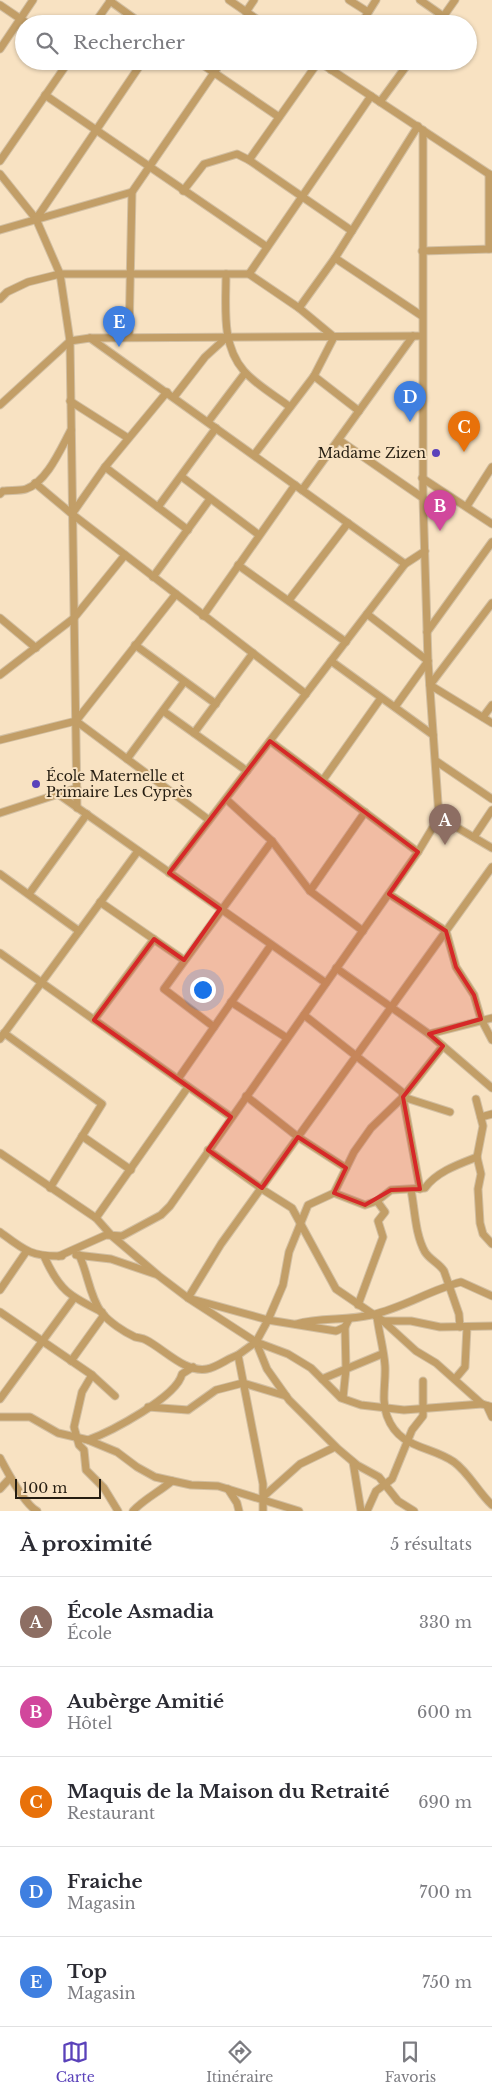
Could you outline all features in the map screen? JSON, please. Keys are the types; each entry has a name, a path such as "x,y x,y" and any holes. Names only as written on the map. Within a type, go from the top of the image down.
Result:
{"street":[{"path":"23,15 33,0"},
{"path":"229,0 251,15"},
{"path":"246,12 254,0"},
{"path":"349,0 368,12"},
{"path":"366,15 376,0"},
{"path":"420,0 442,15"},
{"path":"444,15 455,0"},
{"path":"100,15 110,1 129,15"},
{"path":"0,5 15,16"},
{"path":"0,49 15,26"},
{"path":"0,161 63,70"},
{"path":"36,219 138,70"},
{"path":"210,70 279,117"},
{"path":"129,337 132,192 216,70"},
{"path":"249,160 312,70"},
{"path":"331,70 491,175 491,249 422,251"},
{"path":"380,102 403,70"},
{"path":"45,95 267,247"},
{"path":"249,274 371,96"},
{"path":"299,308 335,258 420,128"},
{"path":"59,1256 106,1235 122,1236 161,1215 389,894 439,817 428,661 422,478 420,128"},
{"path":"183,191 204,164 237,154 249,160 352,231"},
{"path":"0,174 36,219 60,274 70,341 76,788 78,808"},
{"path":"0,230 132,192"},
{"path":"335,258 422,316"},
{"path":"0,299 6,292 28,282 60,274 249,274 299,308 334,337"},
{"path":"226,274 227,337 234,358 245,373 290,407"},
{"path":"302,490 413,336"},
{"path":"0,406 70,341 90,338 129,337 422,336"},
{"path":"174,397 206,357 227,337"},
{"path":"254,455 314,376 334,337"},
{"path":"90,338 406,564"},
{"path":"208,422 245,373"},
{"path":"314,376 359,411"},
{"path":"72,514 105,467 167,392"},
{"path":"70,401 128,438"},
{"path":"158,507 182,477 216,428"},
{"path":"0,494 3,491 27,489 35,483 55,462 71,430"},
{"path":"339,440 423,498"},
{"path":"105,467 188,530"},
{"path":"467,506 492,467"},
{"path":"182,477 259,535"},
{"path":"422,478 492,524"},
{"path":"35,483 202,616 306,694"},
{"path":"202,616 294,484"},
{"path":"154,577 210,499"},
{"path":"289,600 348,523"},
{"path":"427,633 492,542"},
{"path":"169,872 406,564 425,551"},
{"path":"0,675 74,618 125,555"},
{"path":"238,565 346,642"},
{"path":"0,740 76,721 176,594"},
{"path":"430,685 492,603"},
{"path":"368,614 428,661"},
{"path":"0,618 36,648"},
{"path":"135,645 216,704"},
{"path":"194,733 253,653"},
{"path":"331,661 433,735"},
{"path":"394,708 428,661"},
{"path":"127,759 184,682"},
{"path":"430,685 492,723"},
{"path":"323,780 381,698"},
{"path":"483,717 492,705"},
{"path":"163,711 247,771"},
{"path":"76,721 209,820"},
{"path":"270,741 418,852"},
{"path":"436,761 492,799"},
{"path":"0,813 76,788"},
{"path":"58,794 326,984"},
{"path":"226,799 272,841 310,891 363,931"},
{"path":"474,837 492,810"},
{"path":"310,891 365,812"},
{"path":"29,894 87,814"},
{"path":"439,817 492,848"},
{"path":"214,1027 164,989 220,909 272,841"},
{"path":"50,1188 102,1104 2,1036 138,851"},
{"path":"188,1298 221,1244 492,867"},
{"path":"0,874 79,930"},
{"path":"389,894 446,931 456,967 474,995 481,1019 492,1040"},
{"path":"100,902 184,960"},
{"path":"94,1020 154,939"},
{"path":"178,1079 271,944"},
{"path":"0,953 231,1117"},
{"path":"336,968 429,1034 492,1088"},
{"path":"231,1002 288,1038"},
{"path":"304,1015 402,1092 420,1189"},
{"path":"429,1034 481,1019 492,1018"},
{"path":"44,1256 54,1280 74,1298 103,1314 134,1337 145,1339 182,1363 192,1367 207,1369 238,1354 256,1342 268,1320 283,1285 288,1252 308,1205 334,1193 354,1152 371,1128 403,1097 443,1046"},
{"path":"96,1218 188,1087"},
{"path":"246,1096 298,1137 346,1168"},
{"path":"403,1097 450,1112"},
{"path":"476,1099 483,1126 477,1157 481,1174 478,1189 480,1222 484,1234 492,1244"},
{"path":"481,1117 492,1114"},
{"path":"82,1136 131,1170"},
{"path":"208,1150 292,1208 336,1289 378,1318 416,1351 436,1364 487,1406 492,1417"},
{"path":"0,1153 96,1218 112,1236 188,1298 256,1342 288,1354 311,1368 343,1398 361,1405 384,1407 391,1410 487,1406"},
{"path":"334,1193 364,1205 377,1201 391,1190 425,1188 430,1181 445,1172 477,1157"},
{"path":"411,1190 422,1245 429,1257 441,1266 463,1327 466,1361 465,1367 455,1380"},
{"path":"358,1305 383,1237 378,1221 385,1212 377,1201"},
{"path":"0,1232 26,1252 44,1256 79,1255 111,1259 159,1276"},
{"path":"0,1290 26,1252"},
{"path":"79,1255 93,1296 103,1314"},
{"path":"378,1318 449,1285 461,1282 492,1296"},
{"path":"0,1399 74,1298"},
{"path":"188,1298 293,1325 336,1331 345,1327"},
{"path":"0,1312 92,1375 115,1396"},
{"path":"71,1361 103,1314"},
{"path":"293,1325 331,1318 378,1318 411,1321 440,1327 492,1326"},
{"path":"378,1318 385,1365 384,1407 394,1428 407,1441 455,1463 492,1505"},
{"path":"343,1398 346,1369 345,1327 349,1319"},
{"path":"256,1342 267,1369 286,1396 335,1447 353,1462 386,1483 398,1501 414,1511"},
{"path":"238,1354 263,1484 262,1511"},
{"path":"322,1379 382,1354"},
{"path":"88,1440 115,1429 148,1407 175,1388 181,1381 182,1374 192,1367"},
{"path":"92,1375 82,1392 74,1427 77,1439 84,1450 89,1474 104,1488 118,1511"},
{"path":"367,1511 376,1491 392,1480 407,1441 423,1416 425,1408 423,1381"},
{"path":"148,1407 188,1410 216,1390 243,1383 286,1396"},
{"path":"0,1417 30,1417 58,1433 77,1439 88,1440 117,1452 145,1472 172,1481 228,1489 263,1498 299,1511"},
{"path":"263,1498 300,1464 335,1447"},
{"path":"0,1458 10,1478 32,1508 37,1511"},
{"path":"353,1462 360,1511"},
{"path":"0,1489 10,1478"},
{"path":"133,1511 141,1502 159,1492 172,1481"},
{"path":"228,1489 240,1511"}],"highlighted area":[{"path":"270,741 418,852 389,894 446,931 456,967 474,995 481,1019 429,1034 443,1046 403,1097 420,1189 391,1190 365,1205 334,1193 346,1168 298,1137 262,1188 208,1150 231,1117 94,1020 154,939 184,960 220,909 169,873"}],"place":[{"name":"Top","path":"119,347"},
{"name":"Fraiche","path":"410,422"},
{"name":"Maquis de la Maison du Retraité","path":"464,452"},
{"name":"Madame Zizen","path":"436,453"},
{"name":"Aubèrge Amitié","path":"440,531"},
{"name":"École Maternelle et Primaire Les Cyprès","path":"36,784"},
{"name":"École Asmadia","path":"445,845"}]}
